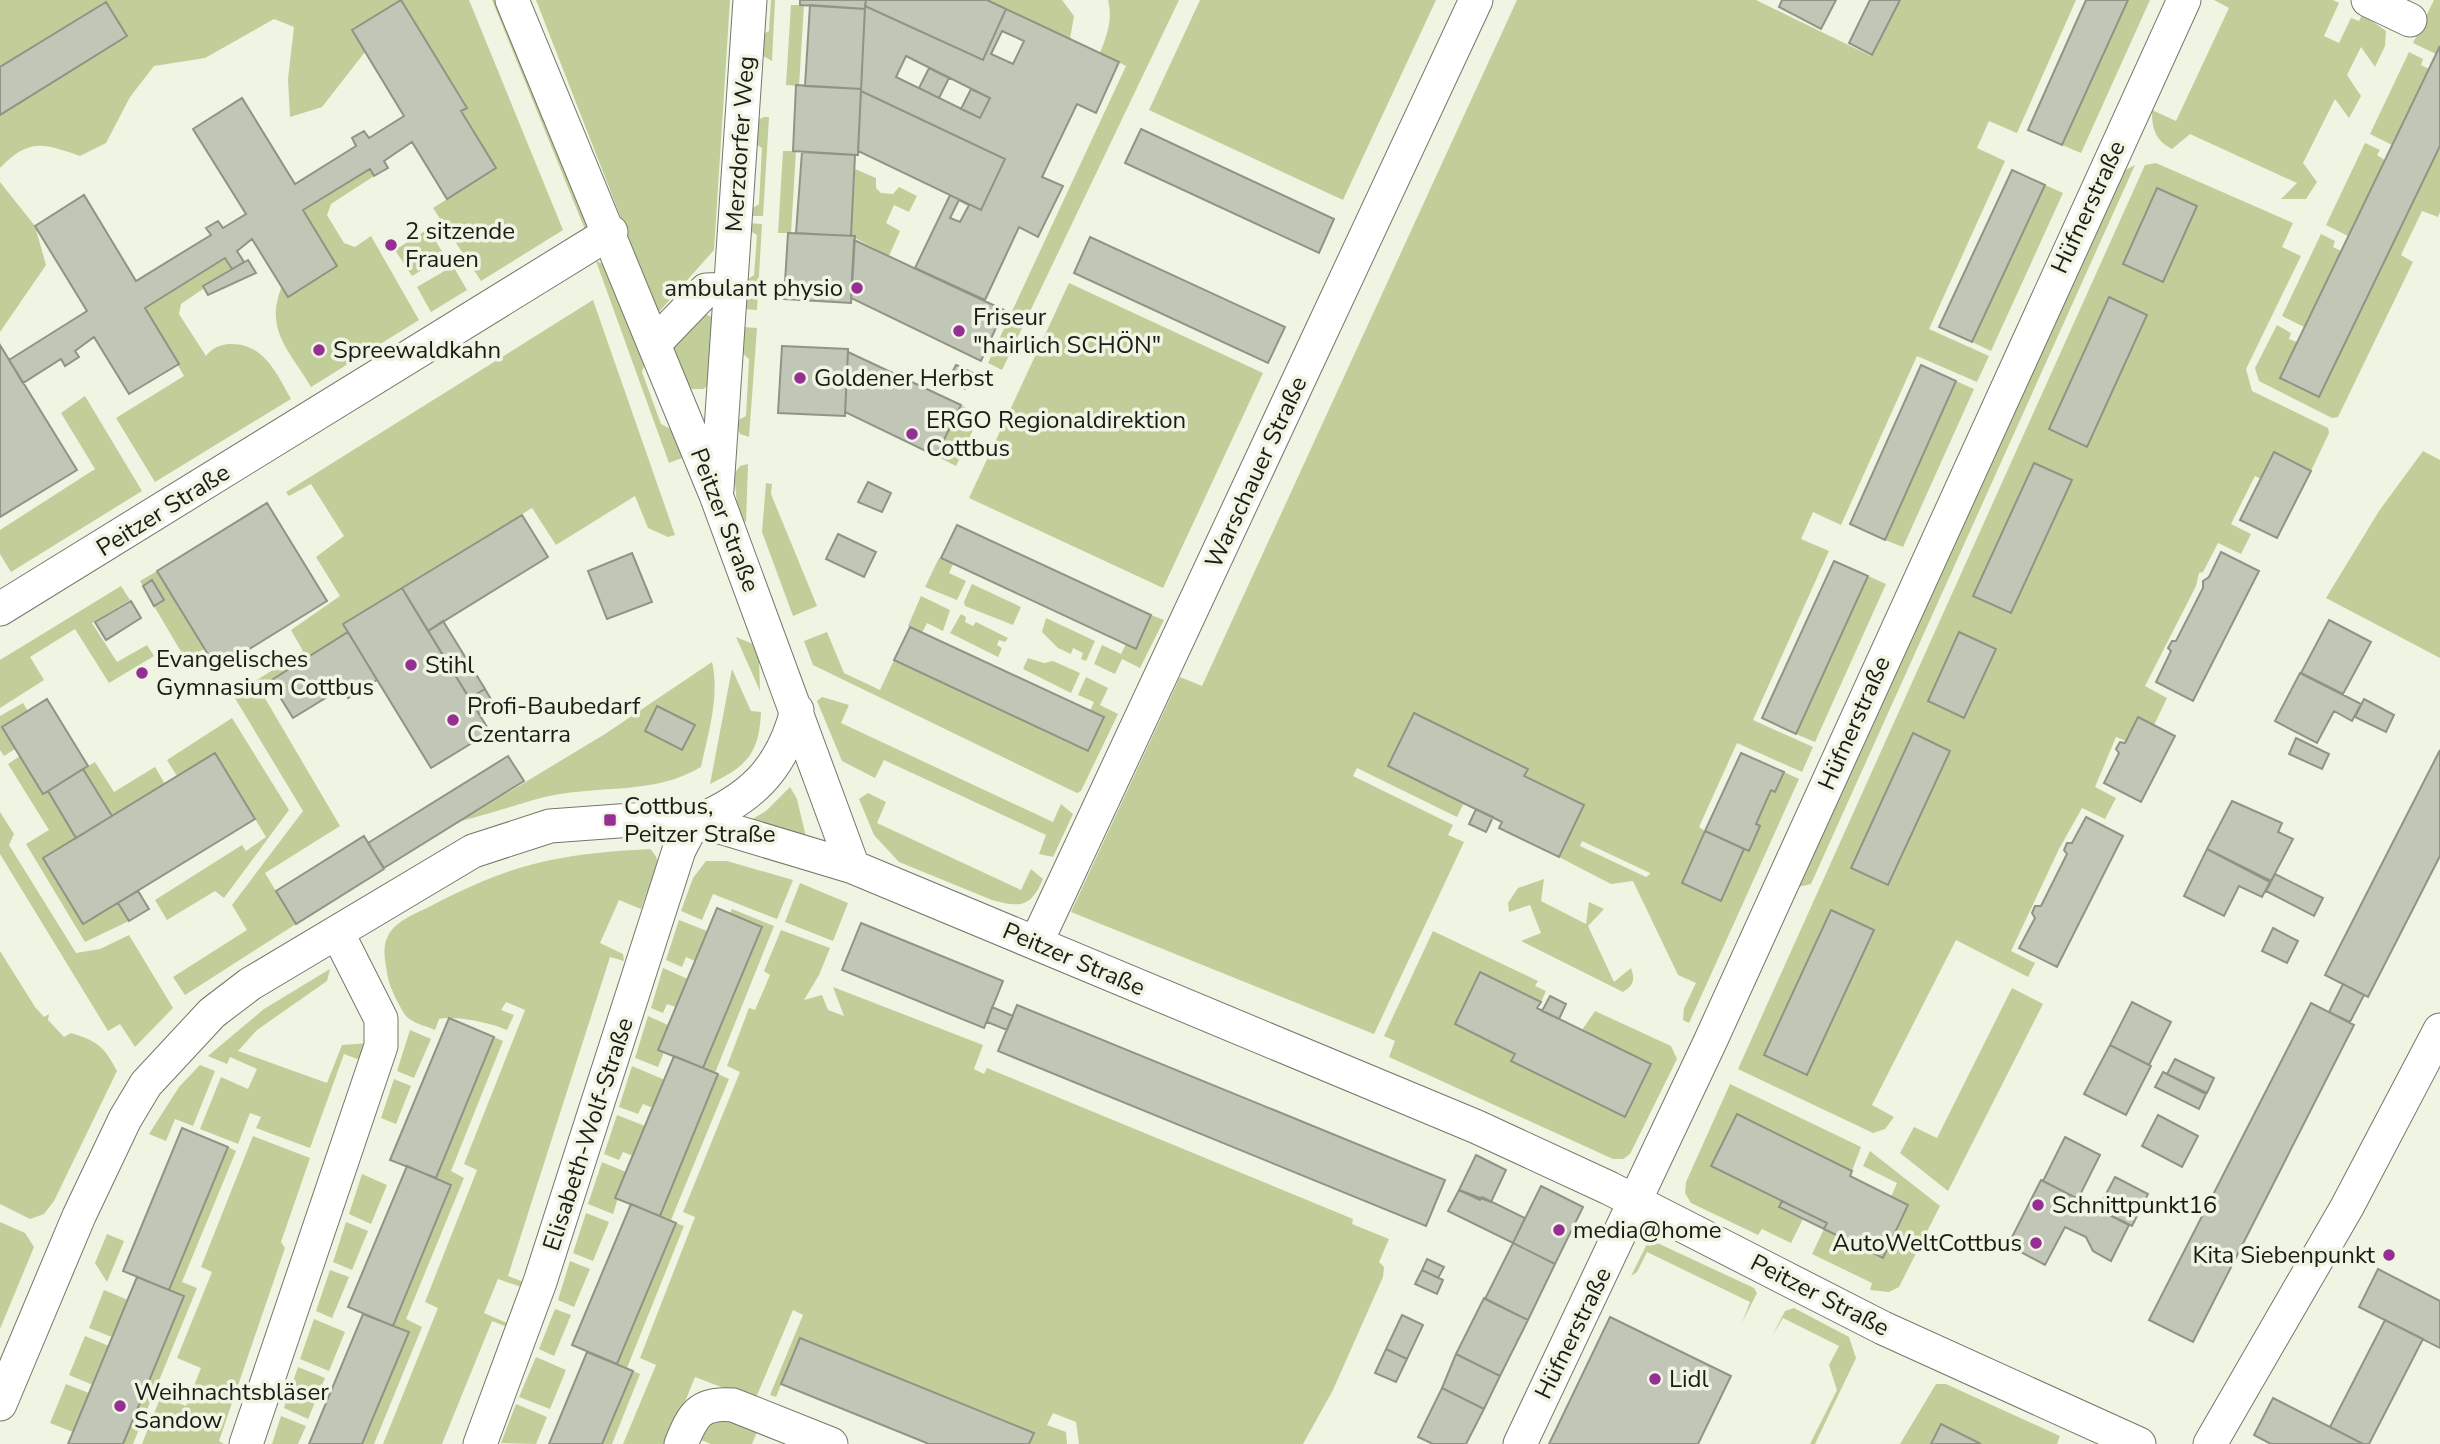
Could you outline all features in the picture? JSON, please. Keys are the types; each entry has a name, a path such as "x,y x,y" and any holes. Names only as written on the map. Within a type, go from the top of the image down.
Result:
{"street":[{"name":"Peitzer Straße","path":"512,0 611,232 716,495 797,710 815,770 853,867 1477,1127 1636,1202 1909,1340 2139,1444"},
{"name":"Merzdorfer Weg","path":"716,495 750,0"},
{"name":"Warschauer Straße","path":"1036,943 1476,0"},
{"name":"Hüfnerstraße","path":"1520,1444 1636,1202 2184,0"},
{"path":"2368,0 2410,20"},
{"name":"Peitzer Straße","path":"0,609 611,232"},
{"path":"654,344 706,290 731,289"},
{"path":"693,823 728,809 757,785 784,750 797,710"},
{"path":"0,1404 79,1216 125,1119 146,1084 212,1013 250,984 472,851 550,826 646,819 693,823 720,827 853,867"},
{"name":"Elisabeth-Wolf-Straße","path":"480,1444 540,1282 679,850 693,823"},
{"path":"246,1444 381,1046 381,1019 337,932"},
{"path":"2210,1444 2347,1207 2440,1030"},
{"path":"681,1444 689,1424 702,1408 715,1404 733,1405 831,1444"}],"green space":[{"path":"0,0 400,0 352,30 365,52 322,107 290,117 288,79 294,27 274,19 205,58 154,66 130,97 106,143 80,156 46,146 28,148 10,158 0,168"},
{"path":"401,0 469,0 563,230 481,281 433,208 496,168 461,111 467,107"},
{"path":"492,0 500,0 591,219 586,232"},
{"path":"536,0 730,0 714,250 658,313"},
{"path":"771,0 775,0 772,61 758,53 759,36 769,31"},
{"path":"987,0 1062,0 1074,16 1070,39"},
{"path":"1108,0 1179,0 1002,370 988,363 1126,66 1100,53 1110,20"},
{"path":"1200,0 1436,0 1343,200 1149,110"},
{"path":"1517,0 1756,0 1871,56 1900,0 2076,0 2017,133 1989,121 1977,148 2005,161 1929,329 1989,356 1977,382 1917,356 1841,525 1813,512 1801,539 1829,551 1753,720 1813,747 1802,772 1737,743 1699,827 1705,831 1682,883 1721,901 1744,849 1749,851 1760,827 1756,824 1771,790 1775,792 1784,772 1799,779 1689,1023 1683,1020 1684,1008 1696,983 1678,975 1633,881 1611,884 1559,857 1584,805 1524,776 1528,770 1414,714 1389,766 1464,803 1457,817 1357,768 1353,776 1453,825 1448,835 1464,842 1374,1034 1071,912 1180,677 1202,686","holes":["1582,841 1650,873 1646,877 1580,846"]},
{"path":"2128,0 2150,0 2081,153 2062,145"},
{"path":"2214,0 2333,0 2339,3 2324,36 2339,43 2351,18 2359,21 2362,14 2386,31 2385,46 2375,67 2361,47 2347,75 2361,96 2349,118 2335,99 2303,163 2317,182 2306,199 2281,199 2297,183 2190,134 2172,149 2162,142 2156,133 2152,110 2176,121 2229,8"},
{"path":"2434,0 2440,0 2440,46 2436,54 2413,43"},
{"path":"791,5 804,5 799,86 786,85"},
{"path":"2409,52 2423,59 2421,65 2429,69 2392,145 2370,134"},
{"path":"769,117 763,216 748,216 748,211 759,204 762,148 753,142 754,122"},
{"path":"2365,143 2380,150 2377,155 2385,160 2348,236 2326,225"},
{"path":"2440,146 2440,212 2438,217 2422,211 2401,255 2413,262 2338,417 2332,418 2259,381 2255,368 2277,325 2291,333 2289,339 2297,342 2280,378 2319,397"},
{"path":"783,151 796,151 791,233 778,233"},
{"path":"2156,163 2293,223 2282,247 2301,256 2246,369 2252,391 2328,428 2329,433 2311,471 2275,453 2261,479 2255,476 2231,524 2251,534 2241,554 2218,543 2203,572 2199,573 2196,586 2145,686 2167,698 2154,725 2138,717 2126,741 2116,737 2095,787 2116,798 2105,819 2082,808 2059,849 2011,951 2035,963 2028,977 1956,940 1872,1105 1894,1117 1885,1129 1873,1133 1738,1069 2145,165","holes":["2157,188 2163,282 2123,265","2109,297 2147,315 2086,446 2049,429","2034,463 2010,613 1974,596","1959,632 1996,649 1965,717 1928,701","1913,734 1950,751 1888,885 1851,868","1831,910 1807,1075 1764,1055"]},
{"path":"2135,165 1811,884 1798,887 2116,175"},
{"path":"370,169 374,176 331,204 327,215 344,243 355,247 371,236 419,320 311,387 287,350 277,328 277,301 282,286 288,297 337,266 303,210"},
{"path":"855,169 876,178 876,188 881,193 893,194 899,187 917,196 909,212 894,205 886,223 900,231 889,256 851,236"},
{"path":"0,182 35,226 46,265 0,332"},
{"path":"2045,185 2063,193 1991,351 1972,342"},
{"path":"748,223 762,224 757,310 743,309 744,282 754,275 757,235 747,229"},
{"path":"428,229 445,256 412,276 395,250"},
{"path":"2321,234 2335,241 2333,247 2341,251 2304,327 2282,316"},
{"path":"225,258 232,269 181,304 179,314 206,356 213,349 225,344 251,348 267,361 291,399 155,482 116,418 184,376 145,308"},
{"path":"596,261 610,267 646,360 642,372 661,424 673,430 682,458 669,463"},
{"path":"453,266 467,290 431,312 417,287"},
{"path":"1069,283 1263,373 1163,588 969,498"},
{"path":"593,300 675,535 668,537 648,528 635,496 556,545 532,508 343,624 348,632 259,688 340,826 265,873 296,924 185,995 173,977 247,930 232,905 303,811 233,695 303,651 291,630 340,596 316,557 344,536 311,484 289,496 286,492"},
{"path":"701,312 716,319 713,378 704,389 692,389 685,382 671,343"},
{"path":"743,327 757,328 749,437 740,434 735,422 746,416 749,359 740,351"},
{"path":"1956,381 1974,389 1903,547 1885,540"},
{"path":"85,396 142,491 11,572 0,554 0,530 95,469 61,413"},
{"path":"961,405 980,415 956,466 936,456"},
{"path":"2423,451 2440,460 2440,658 2326,598 2379,511"},
{"path":"748,464 746,522 739,523 734,474 740,466"},
{"path":"766,483 772,484 771,494 817,606 793,616 762,532"},
{"path":"939,558 953,564 949,573 966,581 957,600 925,587"},
{"path":"157,571 204,649 190,657 183,655 154,606 164,599 152,581 143,586 140,581"},
{"path":"1868,576 1886,584 1815,742 1796,734"},
{"path":"972,584 1021,607 1013,625 965,606 964,602"},
{"path":"121,586 130,600 92,623 117,662 147,645 154,656 109,683 75,629 30,657 44,680 0,708 0,660"},
{"path":"921,596 950,610 943,631 927,623 922,633 908,626"},
{"path":"961,614 966,617 965,622 973,626 976,622 1008,638 1005,642 999,640 997,645 1002,648 998,657 950,633"},
{"path":"1151,615 1164,620 1140,668 1122,659 1115,674 1094,664 1102,645 1121,654 1126,644 1136,648"},
{"path":"1046,618 1095,641 1086,661 1081,659 1083,653 1073,648 1071,654 1058,648 1042,632"},
{"path":"827,632 844,673 880,690 894,660 1088,751 1104,718 1090,711 1094,702 1078,695 1086,677 1108,688 1100,705 1118,714 1081,791 1077,793 813,665 804,641"},
{"path":"736,637 753,644 759,660 760,691"},
{"path":"1028,658 1044,663 1053,661 1080,673 1071,693 1023,669"},
{"path":"712,662 714,701 701,767 665,782 549,796 461,821 605,734"},
{"path":"732,669 751,711 761,712 760,726 749,757 733,771 710,784"},
{"path":"822,697 849,705 841,723 1053,822 1061,804 1073,814 1053,857 1039,854 1046,835 884,760 875,778 842,761 817,701"},
{"path":"23,703 28,711 2,727 15,749 4,756 0,750 0,716"},
{"path":"232,718 289,810 224,898 215,891 167,920 155,900 242,845 246,851 266,837 215,753 177,776 167,760"},
{"path":"20,756 48,791 76,838 83,924 118,903 129,921 85,942 26,844 49,830 8,764"},
{"path":"95,762 114,792 155,767 165,784 112,816 83,769"},
{"path":"790,787 797,799 806,837 749,821 766,811"},
{"path":"868,793 886,802 877,823 1021,890 1031,869 1043,879 1039,888 1024,903 1002,903 899,862 874,835 859,799"},
{"path":"0,812 14,834 9,845 76,953 100,949 129,935 173,1008 135,1047 120,1024 108,1031 0,854"},
{"path":"650,849 658,864 654,892 647,892 641,909 619,900 600,943 623,954 624,961 610,957 508,1276 529,1284 527,1289 498,1279 484,1313 507,1323 505,1326 492,1321 442,1444 383,1444 438,1308 425,1302 477,1170 464,1164 525,1010 506,1002 501,1010 514,1015 507,1030 473,1020 454,1018 439,1019 435,1030 412,1021 403,1012 389,983 384,954 388,936 396,926 413,915 460,891 512,870 562,858"},
{"path":"706,861 727,861 793,880 777,919 713,894 702,920 681,911 693,878"},
{"path":"1544,879 1541,901 1586,924 1589,902 1604,909 1588,926 1614,982 1631,968 1633,982 1623,992 1521,941 1541,933 1530,905 1509,912 1508,903 1518,888"},
{"path":"800,883 848,903 833,941 785,922"},
{"path":"732,909 774,926 715,1073 703,1068 762,927 730,913"},
{"path":"679,920 707,931 695,961 686,957 682,967 666,960"},
{"path":"781,930 830,948 819,975 804,1000 822,995 828,1010 844,1016 833,987 983,1045 974,1069 984,1074 987,1068 1353,1219 1352,1224 1389,1239 1379,1262 1384,1267 1383,1277 1333,1390 1303,1444 1079,1444 1076,1422 1053,1413 1047,1425 1066,1432 1067,1444 1029,1444 1033,1432 800,1338 776,1397 770,1395 803,1315 793,1310 755,1400 695,1377 668,1444 623,1444 656,1365 640,1358 695,1217 683,1212 740,1072 727,1066 749,1008 755,1010 770,975 764,971"},
{"path":"1433,931 1538,981 1535,986 1546,991 1541,1002 1455,1025 1515,1054 1512,1060 1625,1117 1651,1064 1582,1030 1595,1011 1671,1046 1677,1059 1630,1154 1623,1159 1613,1159 1389,1057 1395,1041 1384,1036"},
{"path":"0,951 44,1017 49,1014 48,1020 64,1037 71,1033 99,1046 117,1071 54,1201 44,1214 30,1219 0,1204"},
{"path":"663,968 688,979 676,1007 667,1004 663,1013 651,1008"},
{"path":"330,969 327,981 257,1030 238,1051 327,1083 342,1045 370,1043 360,1060 344,1054 310,1148 256,1128 261,1117 250,1113 238,1144 200,1129 221,1077 248,1089 257,1069 230,1057 227,1064 208,1056 264,1009"},
{"path":"2012,988 2043,1004 1948,1191 1900,1153 1914,1127 1937,1138"},
{"path":"648,1016 668,1025 659,1049 664,1052 658,1067 635,1058"},
{"path":"410,1030 431,1039 414,1078 397,1071"},
{"path":"494,1037 503,1041 451,1171 464,1178 406,1319 422,1327 374,1444 362,1444 408,1333 393,1326 451,1185 436,1178"},
{"path":"200,1065 215,1071 193,1126 175,1119 166,1141 149,1134 179,1087"},
{"path":"632,1066 665,1080 653,1108 643,1104 638,1114 619,1107"},
{"path":"718,1074 729,1079 671,1220 660,1216"},
{"path":"394,1079 411,1086 396,1124 381,1118"},
{"path":"1730,1084 1861,1147 1852,1171 1737,1115 1711,1166 1782,1201 1779,1207 1803,1219 1791,1243 1762,1229 1758,1235 1691,1203 1685,1193 1686,1182"},
{"path":"617,1115 645,1126 633,1156 623,1152 619,1160 604,1154"},
{"path":"253,1136 310,1158 281,1242 285,1248 219,1441 224,1444 142,1444 161,1396 186,1406 201,1368 177,1358 212,1272 201,1267"},
{"path":"228,1147 236,1151 182,1282 197,1288 133,1444 123,1444 184,1296 169,1290"},
{"path":"1870,1151 1940,1206 1899,1287 1889,1292 1870,1290 1872,1283 1812,1254 1824,1229 1883,1258 1908,1205 1891,1197 1897,1183 1863,1166"},
{"path":"602,1162 626,1172 613,1214 588,1204"},
{"path":"362,1174 387,1185 371,1224 349,1214"},
{"path":"586,1213 609,1222 593,1261 573,1253"},
{"path":"0,1222 25,1233 34,1247 0,1329"},
{"path":"346,1222 368,1231 352,1270 333,1262"},
{"path":"676,1223 684,1226 627,1368 617,1364"},
{"path":"107,1234 124,1241 107,1282 95,1263"},
{"path":"1653,1241 1754,1288 1757,1293 1742,1323 1750,1302 1647,1252 1637,1272 1631,1276 1647,1244"},
{"path":"570,1261 590,1269 574,1307 558,1300"},
{"path":"330,1270 349,1277 332,1318 316,1311"},
{"path":"104,1290 128,1300 112,1337 89,1328"},
{"path":"1794,1308 1849,1337 1856,1358 1815,1444 1810,1444 1837,1390 1829,1365 1839,1346 1783,1318 1772,1336 1785,1311"},
{"path":"555,1309 571,1315 554,1356 539,1349"},
{"path":"314,1319 345,1332 329,1371 300,1359"},
{"path":"85,1336 109,1346 93,1385 69,1375"},
{"path":"536,1357 566,1370 550,1409 519,1397"},
{"path":"298,1367 325,1378 308,1419 284,1408"},
{"path":"633,1371 640,1374 612,1444 602,1444"},
{"path":"66,1384 89,1393 73,1432 50,1423"},
{"path":"1936,1384 1946,1384 2060,1436 2057,1444 1981,1444 1941,1424 1931,1444 1900,1444"},
{"path":"516,1404 547,1417 536,1444 501,1443"},
{"path":"281,1416 306,1426 298,1444 272,1444"},
{"path":"727,1416 759,1427 752,1444 711,1444 694,1437 703,1424"}],"building":[{"path":"401,0 467,108 461,111 496,168 447,199 412,142 384,161 388,168 374,176 370,169 303,210 337,266 288,297 252,239 237,251 244,262 232,269 225,258 145,308 179,364 129,394 94,337 75,351 79,357 65,366 61,359 23,383 9,360 87,311 35,226 84,195 136,281 211,235 206,228 218,221 223,228 246,214 193,129 242,98 295,184 356,146 352,138 364,131 369,138 404,116 352,30"},
{"path":"800,0 866,0 865,9 800,5"},
{"path":"866,0 987,0 1006,9 983,60 865,6"},
{"path":"1782,0 1836,0 1821,29 1779,7"},
{"path":"1870,0 1900,0 1872,55 1849,43"},
{"path":"2086,0 2128,0 2062,145 2028,130"},
{"path":"106,2 127,36 0,115 0,67"},
{"path":"810,5 865,9 861,89 805,86"},
{"path":"865,6 983,60 1006,9 1119,62 1096,113 1077,104 1042,177 1063,186 1038,237 1019,227 985,300 915,268 950,195 981,210 1005,159 861,91","holes":["906,56 990,98 980,118 896,77"]},
{"path":"1002,31 1024,41 1013,64 991,54"},
{"path":"2440,46 2440,146 2319,397 2280,378"},
{"path":"929,68 949,78 939,98 919,88"},
{"path":"796,85 861,89 858,155 793,151"},
{"path":"971,89 990,98 980,118 961,109"},
{"path":"861,91 1005,159 981,210 858,151"},
{"path":"1141,129 1334,219 1319,253 1125,163"},
{"path":"802,152 855,155 851,236 796,233"},
{"path":"2012,170 2045,185 1972,342 1939,327"},
{"path":"2157,188 2197,206 2163,282 2123,264"},
{"path":"959,200 969,205 960,222 950,218"},
{"path":"788,233 855,236 851,303 784,299"},
{"path":"1090,237 1285,327 1268,363 1074,273"},
{"path":"854,240 1004,310 981,361 851,298"},
{"path":"248,260 256,273 208,295 203,286"},
{"path":"2109,297 2147,315 2087,447 2049,429"},
{"path":"0,345 77,470 0,517"},
{"path":"782,346 848,349 845,416 778,413"},
{"path":"848,352 961,405 936,456 845,412"},
{"path":"956,365 973,373 965,389 948,380"},
{"path":"1921,365 1956,381 1885,540 1850,524"},
{"path":"2274,452 2311,471 2277,538 2240,520"},
{"path":"2034,463 2072,480 2011,613 1973,596"},
{"path":"868,482 891,493 882,512 858,502"},
{"path":"267,503 327,601 217,669 157,571"},
{"path":"522,515 548,557 428,631 402,588"},
{"path":"957,525 1151,615 1136,649 941,558"},
{"path":"838,534 876,552 864,577 826,559"},
{"path":"2221,552 2259,571 2193,701 2156,682 2171,651 2168,648 2172,641 2176,641 2203,588 2203,581 2209,577"},
{"path":"632,553 652,602 607,619 588,571"},
{"path":"1834,561 1868,576 1796,734 1762,718"},
{"path":"152,580 164,600 154,606 143,586"},
{"path":"402,588 490,732 431,768 343,624"},
{"path":"131,601 141,618 106,640 95,622"},
{"path":"2329,620 2371,642 2343,694 2301,673"},
{"path":"443,621 485,689 469,698 428,631"},
{"path":"910,627 1104,717 1088,751 894,660"},
{"path":"348,632 377,680 348,698 342,688 293,718 270,681"},
{"path":"1959,632 1996,649 1964,718 1928,701"},
{"path":"2300,673 2361,704 2352,721 2334,711 2317,743 2275,721"},
{"path":"485,689 496,708 481,717 469,698"},
{"path":"47,699 88,766 43,794 2,727"},
{"path":"2364,699 2394,715 2386,732 2355,717"},
{"path":"657,706 695,725 682,750 645,731"},
{"path":"1414,713 1528,769 1524,776 1584,805 1559,857 1499,828 1502,822 1388,766"},
{"path":"2138,717 2175,736 2141,802 2104,783 2119,753 2116,749 2120,742 2125,743"},
{"path":"1913,733 1950,751 1888,885 1851,868"},
{"path":"2296,738 2329,754 2322,769 2289,754"},
{"path":"2440,750 2440,856 2368,997 2325,975"},
{"path":"215,753 255,819 83,924 43,858"},
{"path":"1741,753 1784,772 1775,792 1771,790 1756,824 1760,826 1749,851 1705,831"},
{"path":"508,756 524,781 384,868 368,843"},
{"path":"83,769 112,816 76,838 48,791"},
{"path":"2232,801 2282,823 2278,832 2293,839 2271,881 2207,849"},
{"path":"1476,809 1493,817 1486,832 1469,824"},
{"path":"2086,817 2123,836 2057,967 2019,948 2035,918 2032,913 2035,906 2041,906 2067,854 2064,850 2067,843 2072,843"},
{"path":"1705,831 1744,849 1721,901 1682,883"},
{"path":"364,836 384,869 296,924 276,891"},
{"path":"2207,849 2270,882 2262,897 2239,886 2224,916 2184,896"},
{"path":"2275,874 2323,898 2314,916 2266,891"},
{"path":"138,891 149,909 129,921 118,903"},
{"path":"717,908 762,927 703,1068 658,1050"},
{"path":"1831,910 1874,930 1807,1075 1764,1055"},
{"path":"861,923 1003,981 984,1028 842,970"},
{"path":"2273,928 2298,941 2287,963 2262,951"},
{"path":"1480,972 1541,1002 1537,1008 1651,1064 1625,1117 1511,1061 1515,1054 1455,1024"},
{"path":"2343,984 2364,995 2350,1022 2329,1012"},
{"path":"1550,996 1566,1004 1559,1019 1542,1011"},
{"path":"2132,1002 2171,1022 2149,1065 2110,1045"},
{"path":"2311,1003 2354,1025 2193,1342 2149,1320"},
{"path":"1017,1005 1445,1180 1426,1226 998,1051"},
{"path":"992,1007 1013,1016 1007,1030 987,1022"},
{"path":"449,1018 494,1037 436,1178 390,1160"},
{"path":"2110,1045 2151,1066 2126,1115 2084,1094"},
{"path":"674,1056 718,1074 660,1216 615,1198"},
{"path":"2175,1059 2214,1078 2207,1093 2167,1074"},
{"path":"2163,1072 2206,1094 2199,1109 2155,1087"},
{"path":"1737,1114 1852,1171 1850,1176 1908,1205 1883,1258 1824,1229 1827,1223 1711,1166"},
{"path":"2158,1115 2198,1136 2182,1167 2142,1146"},
{"path":"182,1128 228,1147 169,1290 123,1271"},
{"path":"2065,1137 2100,1155 2078,1199 2043,1181"},
{"path":"1476,1155 1506,1170 1491,1202 1459,1190"},
{"path":"407,1166 451,1185 393,1326 348,1307"},
{"path":"2115,1177 2148,1194 2132,1226 2098,1209"},
{"path":"2041,1180 2129,1225 2111,1261 2093,1251 2086,1237 2065,1227 2045,1265 2008,1245"},
{"path":"1541,1186 1583,1207 1555,1264 1513,1243"},
{"path":"1459,1190 1480,1200 1482,1197 1525,1218 1513,1243 1448,1211"},
{"path":"1782,1201 1827,1223 1824,1229 1779,1207"},
{"path":"631,1204 676,1223 617,1364 572,1345"},
{"path":"1513,1243 1555,1264 1528,1320 1485,1299"},
{"path":"1427,1259 1444,1267 1438,1278 1422,1270"},
{"path":"2378,1269 2440,1301 2440,1348 2359,1307"},
{"path":"1422,1270 1443,1280 1437,1294 1415,1284"},
{"path":"137,1277 184,1296 123,1444 68,1444"},
{"path":"1484,1298 1528,1320 1500,1376 1456,1354"},
{"path":"363,1314 409,1332 362,1444 309,1444"},
{"path":"1402,1315 1423,1325 1407,1359 1386,1349"},
{"name":"Lidl","path":"1610,1317 1731,1376 1698,1444 1549,1444"},
{"path":"2385,1320 2423,1339 2369,1444 2363,1444 2330,1427"},
{"path":"800,1338 1034,1433 1029,1444 929,1444 781,1384"},
{"path":"1386,1349 1407,1359 1396,1382 1375,1373"},
{"path":"587,1352 633,1371 602,1444 549,1444"},
{"path":"1456,1354 1500,1376 1484,1409 1442,1388"},
{"path":"1442,1388 1484,1409 1466,1444 1433,1444 1418,1437"},
{"path":"2273,1398 2363,1444 2271,1444 2254,1435"},
{"path":"1941,1424 1981,1444 1931,1444"}],"place":[{"name":"2 sitzende Frauen","path":"391,245"},
{"name":"ambulant physio","path":"857,288"},
{"name":"Friseur \"hairlich SCHÖN\"","path":"959,331"},
{"name":"Spreewaldkahn","path":"319,350"},
{"name":"Goldener Herbst","path":"800,378"},
{"name":"ERGO Regionaldirektion Cottbus","path":"912,434"},
{"name":"Stihl","path":"411,665"},
{"name":"Evangelisches Gymnasium Cottbus","path":"142,673"},
{"name":"Profi-Baubedarf Czentarra","path":"453,720"},
{"name":"Cottbus, Peitzer Straße","path":"610,820"},
{"name":"Schnittpunkt16","path":"2038,1205"},
{"name":"media@home","path":"1559,1230"},
{"name":"AutoWeltCottbus","path":"2036,1243"},
{"name":"Kita Siebenpunkt","path":"2389,1255"},
{"name":"Lidl","path":"1655,1379"},
{"name":"Weihnachtsbläser Sandow","path":"120,1406"}]}
